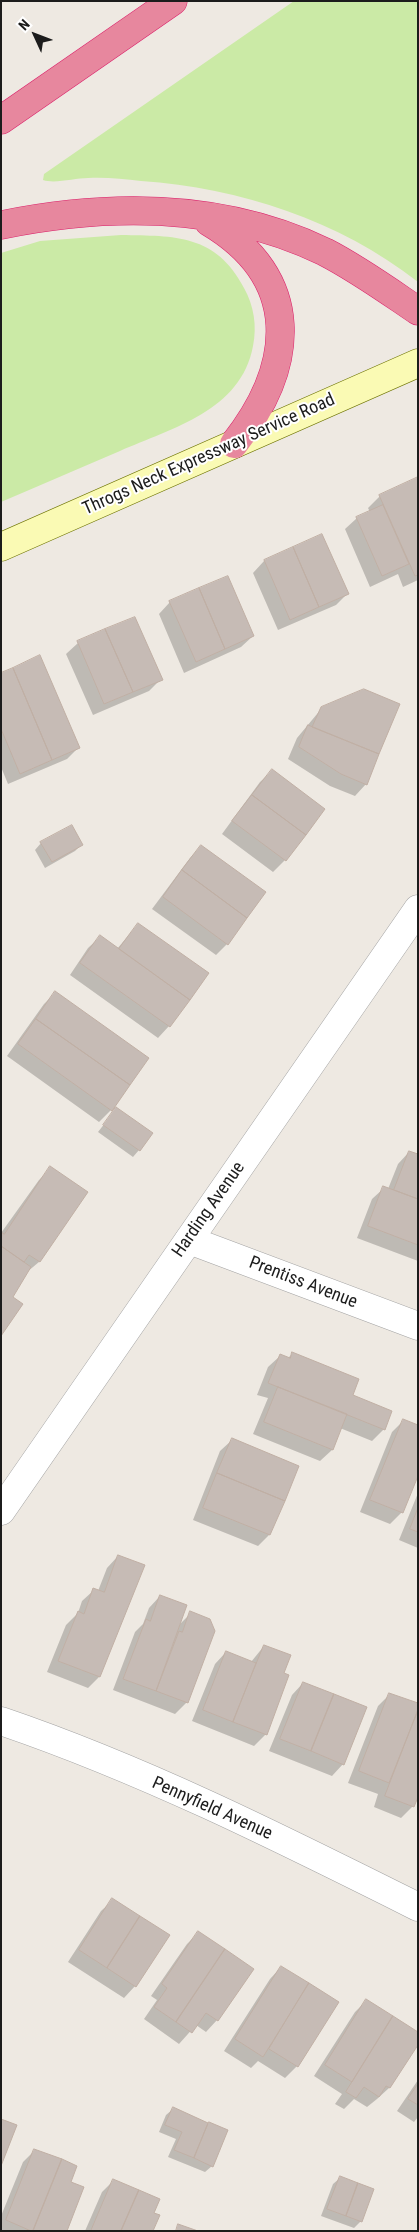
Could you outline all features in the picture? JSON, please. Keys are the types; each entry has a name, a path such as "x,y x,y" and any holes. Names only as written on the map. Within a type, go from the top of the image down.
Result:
{"highway":[{"path":"1,120 173,1"},
{"path":"1,226 41,217 98,210 176,212 240,223 304,244 358,270 418,311"},
{"path":"176,212 208,222 242,245 266,276 277,305 281,336 275,370 260,408 234,444"}],"main road":[{"name":"Throgs Neck Expressway Service Road","path":"1,547 418,363"}],"street":[{"name":"Harding Avenue","path":"1,1512 418,909"},
{"name":"Prentiss Avenue","path":"189,1240 418,1326"},
{"name":"Pennyfield Avenue","path":"1,1721 82,1751 180,1793 334,1865 418,1907"}],"green space":[{"path":"294,1 418,1 418,282 387,260 355,241 287,211 251,200 215,191 178,185 121,179 43,180 44,174"},
{"path":"121,235 176,238 207,248 221,257 233,270 244,288 252,309 255,324 254,339 246,368 234,387 219,402 182,425 1,502 1,253 40,241"}],"building":[{"path":"418,477 418,575 415,576 379,495"},
{"path":"383,505 409,564 382,576 356,517"},
{"path":"322,534 349,594 319,607 293,547"},
{"path":"293,547 319,607 290,620 264,560"},
{"path":"228,576 254,636 225,649 199,588"},
{"path":"199,588 225,649 196,662 169,601"},
{"path":"135,617 163,680 133,692 105,629"},
{"path":"105,629 133,692 104,704 77,641"},
{"path":"40,655 80,748 52,760 13,668"},
{"path":"13,668 52,760 20,774 1,729 1,673"},
{"path":"364,689 400,704 379,754 312,727 321,707"},
{"path":"308,725 379,754 367,785 341,774 299,747"},
{"path":"272,769 325,809 306,835 252,795"},
{"path":"252,795 306,835 286,861 232,821"},
{"path":"72,825 83,845 52,862 40,842"},
{"path":"201,845 266,892 247,918 182,870"},
{"path":"182,870 247,918 228,945 163,897"},
{"path":"138,923 209,973 190,1000 119,949"},
{"path":"100,935 190,1000 170,1027 80,963"},
{"path":"55,991 149,1058 130,1085 36,1019"},
{"path":"36,1019 130,1085 112,1111 18,1044"},
{"path":"116,1107 153,1133 140,1151 103,1125"},
{"path":"409,1151 418,1154 418,1199 394,1190"},
{"path":"50,1166 88,1192 40,1262 29,1255 24,1262 1,1246 1,1232 4,1234"},
{"path":"383,1186 418,1199 418,1245 368,1226"},
{"path":"1,1246 31,1267 13,1297 23,1304 1,1336"},
{"path":"292,1352 359,1379 353,1395 392,1411 385,1430 268,1383 280,1354 290,1358"},
{"path":"278,1387 347,1414 333,1450 264,1422"},
{"path":"403,1419 418,1425 418,1476 403,1513 370,1500"},
{"path":"232,1438 299,1466 285,1501 217,1473"},
{"path":"217,1473 285,1501 270,1535 203,1508"},
{"path":"418,1508 418,1532 410,1529"},
{"path":"118,1555 145,1565 100,1677 58,1661 78,1611 84,1614 93,1588 104,1592"},
{"path":"160,1595 187,1605 156,1691 123,1679 146,1619 150,1621"},
{"path":"190,1611 210,1619 215,1631 188,1703 156,1691 179,1631 182,1632"},
{"path":"264,1645 291,1655 284,1673 289,1675 267,1735 233,1722"},
{"path":"226,1651 256,1663 233,1722 203,1710"},
{"path":"303,1682 334,1694 311,1751 280,1739"},
{"path":"389,1693 418,1703 418,1710 389,1783 359,1771"},
{"path":"334,1694 367,1707 344,1765 311,1751"},
{"path":"418,1710 418,1797 414,1807 385,1796"},
{"path":"112,1898 140,1916 107,1968 79,1950"},
{"path":"140,1916 170,1935 136,1987 107,1968"},
{"path":"198,1931 225,1949 176,2022 154,2007 167,1988 162,1984"},
{"path":"225,1949 254,1969 218,2021 206,2013 192,2033 176,2022"},
{"path":"281,1966 309,1983 263,2057 235,2039"},
{"path":"309,1983 339,2002 298,2067 269,2049"},
{"path":"366,1999 393,2016 352,2082 325,2065"},
{"path":"393,2016 418,2032 418,2045 390,2088 386,2086 379,2097 364,2087 356,2098 346,2092"},
{"path":"418,2084 418,2105 408,2099"},
{"path":"173,2107 208,2123 194,2158 174,2150 182,2132 165,2125"},
{"path":"1,2119 17,2125 1,2166"},
{"path":"209,2122 228,2130 213,2167 194,2158"},
{"path":"34,2149 62,2159 33,2231 31,2231 6,2220"},
{"path":"62,2159 77,2166 71,2182 84,2187 67,2231 33,2231"},
{"path":"340,2176 358,2183 346,2216 327,2209"},
{"path":"113,2179 139,2190 121,2231 91,2231"},
{"path":"358,2183 374,2189 362,2222 346,2216"},
{"path":"139,2190 160,2199 154,2213 160,2215 153,2231 121,2231"},
{"path":"178,2224 198,2231 176,2231"}]}
